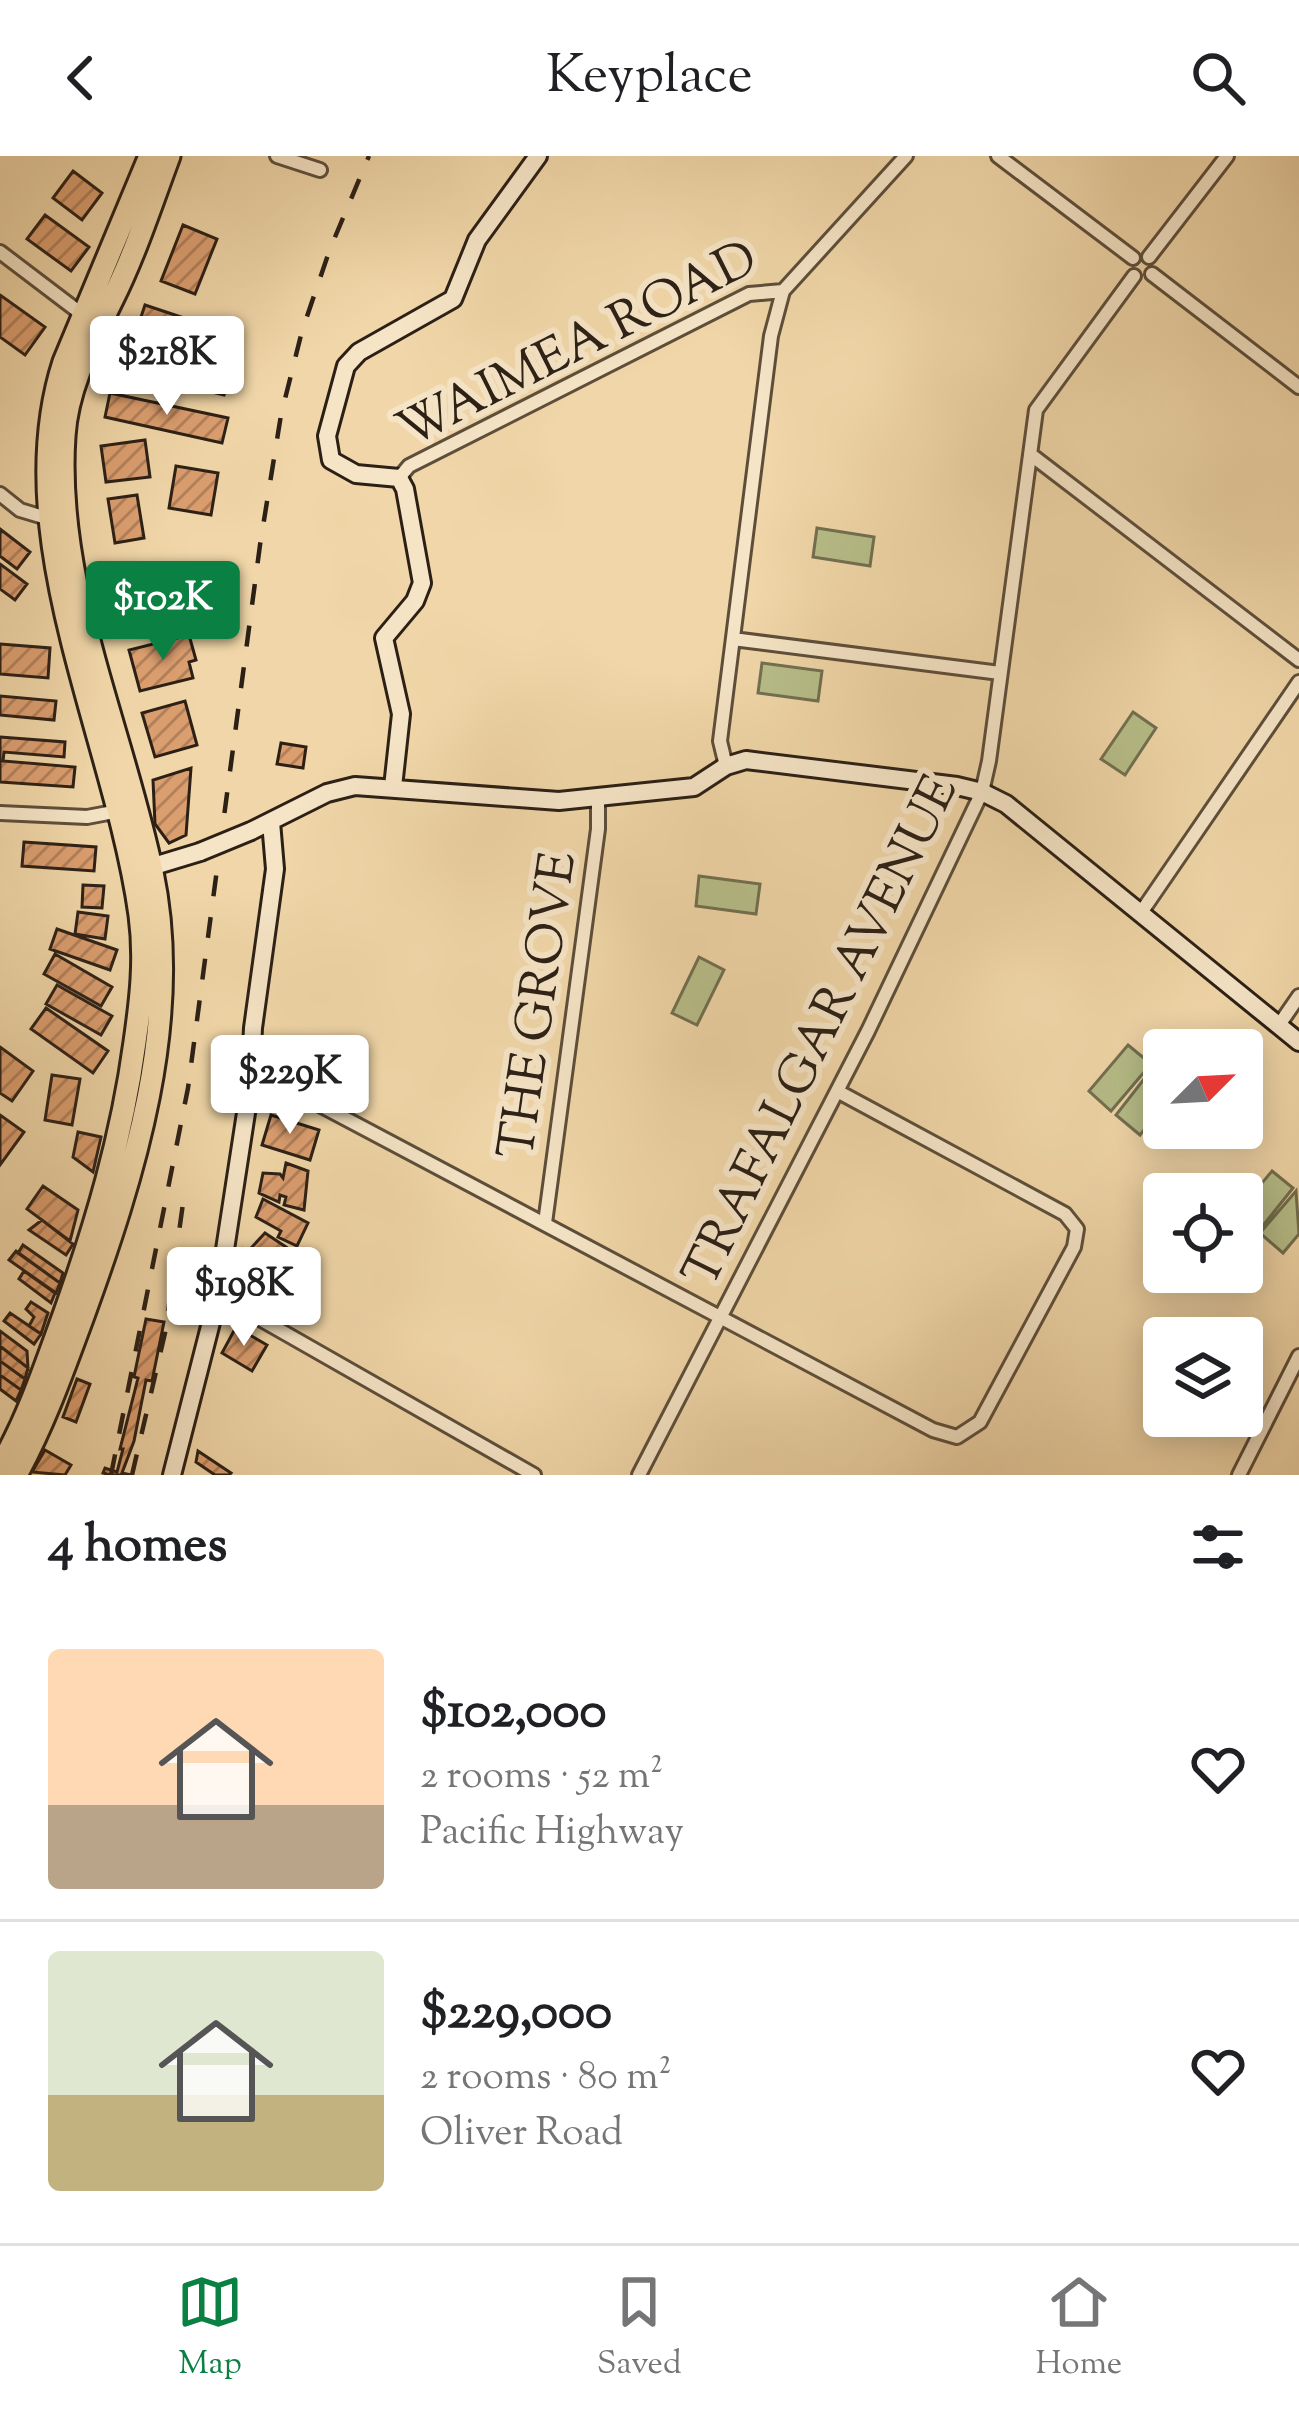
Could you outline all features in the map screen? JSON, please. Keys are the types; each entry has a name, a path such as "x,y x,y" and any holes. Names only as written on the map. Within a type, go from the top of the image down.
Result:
{"highway":[{"path":"126,809 82,680 50,519 47,429 53,395 83,315 150,156"},
{"path":"16,1475 37,1437 100,1270 139,1131 160,1018 161,917 126,809 74,567 63,488 64,430 80,368 169,156"},
{"path":"0,1467 35,1392 114,1166 144,967 142,870"}],"street":[{"path":"277,156 320,170"},
{"name":"WAIMEA ROAD","path":"538,156 476,240 452,299 358,352 346,366 327,436 331,460 345,471 399,478 409,466 749,294 783,291 906,156"},
{"path":"998,156 1133,258"},
{"path":"1149,257 1227,156"},
{"path":"0,252 83,315"},
{"path":"1149,257 1154,267 1151,274 1134,276 1133,258 1149,257"},
{"path":"1151,274 1299,387"},
{"name":"TRAFALGAR AVENUE","path":"639,1475 837,1091 982,792 1039,402 1134,276"},
{"path":"726,766 720,741 771,336 783,291"},
{"path":"1030,454 1299,660"},
{"path":"393,787 401,714 384,638 415,602 422,583 399,478"},
{"path":"0,494 20,509 50,519"},
{"path":"733,639 1000,673"},
{"path":"1140,914 1299,682"},
{"path":"142,870 244,837 341,788 393,787 559,802 694,788 726,766 753,760 982,792 1006,803 1299,1042"},
{"name":"THE GROVE","path":"545,1223 573,1037 598,798"},
{"path":"0,813 87,817 126,809"},
{"path":"172,1475 218,1295 275,868 271,822"},
{"path":"244,837 275,868"},
{"path":"1279,1025 1299,996"},
{"path":"250,1068 933,1430 957,1437 980,1422 1073,1247 1077,1229 1065,1214 837,1091"},
{"path":"218,1295 534,1475"},
{"path":"1239,1475 1299,1356"}],"green space":[{"path":"817,528 874,537 870,566 813,557"},
{"path":"762,663 822,671 818,701 758,693"},
{"path":"1133,712 1156,728 1125,775 1101,759"},
{"path":"699,876 760,884 756,914 696,906"},
{"path":"699,957 724,970 697,1025 672,1013"},
{"path":"1128,1045 1143,1057 1143,1073 1111,1111 1089,1091"},
{"path":"1143,1080 1140,1135 1116,1115"},
{"path":"1272,1171 1293,1188 1263,1226 1263,1182"},
{"path":"1296,1191 1299,1234 1283,1253 1263,1236 1263,1230"}],"building":[{"path":"73,171 102,193 82,220 53,198"},
{"path":"45,215 89,247 71,271 27,239"},
{"path":"183,225 217,239 195,294 161,281"},
{"path":"0,295 45,327 25,355 0,337"},
{"path":"145,305 232,334 226,353 139,323"},
{"path":"121,350 229,377 224,395 116,369"},
{"path":"110,393 228,418 222,443 105,417"},
{"path":"145,440 150,477 106,482 101,446"},
{"path":"176,466 218,473 211,515 169,508"},
{"path":"137,495 144,538 115,543 108,499"},
{"path":"0,529 30,552 17,569 0,556"},
{"path":"146,563 152,614 117,618 111,567"},
{"path":"198,563 206,616 172,621 164,568"},
{"path":"0,564 27,584 15,600 0,589"},
{"path":"189,635 196,660 189,662 193,678 140,691 129,650"},
{"path":"0,644 50,648 48,678 0,674"},
{"path":"0,696 56,701 54,720 0,715"},
{"path":"185,701 197,745 155,757 142,713"},
{"path":"0,737 65,742 64,757 4,752 3,761 75,767 73,787 0,782"},
{"path":"281,743 306,747 303,768 277,764"},
{"path":"191,768 186,835 169,843 155,824 153,780"},
{"path":"24,842 96,847 94,871 22,866"},
{"path":"83,885 104,886 102,908 82,907"},
{"path":"78,912 108,916 105,939 75,934"},
{"path":"57,929 117,950 110,970 50,949"},
{"path":"55,954 112,987 101,1006 44,974"},
{"path":"57,985 112,1016 101,1035 46,1004"},
{"path":"46,1008 108,1051 93,1073 31,1029"},
{"path":"0,1047 33,1071 12,1101 0,1093"},
{"path":"52,1075 80,1079 72,1125 45,1120"},
{"path":"0,1115 24,1132 0,1165"},
{"path":"271,1115 319,1130 310,1160 262,1145"},
{"path":"78,1132 101,1137 93,1172 73,1157"},
{"path":"286,1163 308,1171 304,1210 284,1205 286,1197 280,1195 279,1202 259,1193 263,1173 283,1178"},
{"path":"43,1186 78,1210 70,1241 27,1209"},
{"path":"263,1199 308,1223 297,1246 278,1237 281,1231 256,1217"},
{"path":"42,1220 73,1244 66,1255 29,1230"},
{"path":"265,1233 286,1247 273,1260 251,1248"},
{"path":"23,1245 63,1273 60,1283 18,1253"},
{"path":"243,1249 276,1271 272,1279 281,1284 272,1300 240,1287 236,1278"},
{"path":"16,1251 60,1283 56,1293 9,1260"},
{"path":"24,1271 55,1293 51,1303 19,1279"},
{"path":"31,1302 48,1313 41,1334 29,1326 34,1317 26,1309"},
{"path":"10,1313 41,1334 34,1344 4,1321"},
{"path":"146,1319 164,1322 152,1381 146,1380 134,1441 122,1473 131,1475 110,1475 103,1473 105,1468 117,1472"},
{"path":"236,1327 267,1345 252,1371 222,1353"},
{"path":"0,1331 27,1351 28,1368 0,1346"},
{"path":"0,1346 28,1368 25,1379 0,1361"},
{"path":"0,1361 25,1379 21,1390 0,1375"},
{"path":"0,1375 21,1390 16,1401 0,1389"},
{"path":"77,1379 90,1384 76,1422 63,1417"},
{"path":"45,1450 71,1465 65,1475 32,1472"},
{"path":"198,1451 231,1473 215,1475 196,1462"}],"railway":[{"path":"111,1475 188,1088 281,415 302,331 369,156"},
{"path":"132,1475 165,1333 185,1189"}]}
